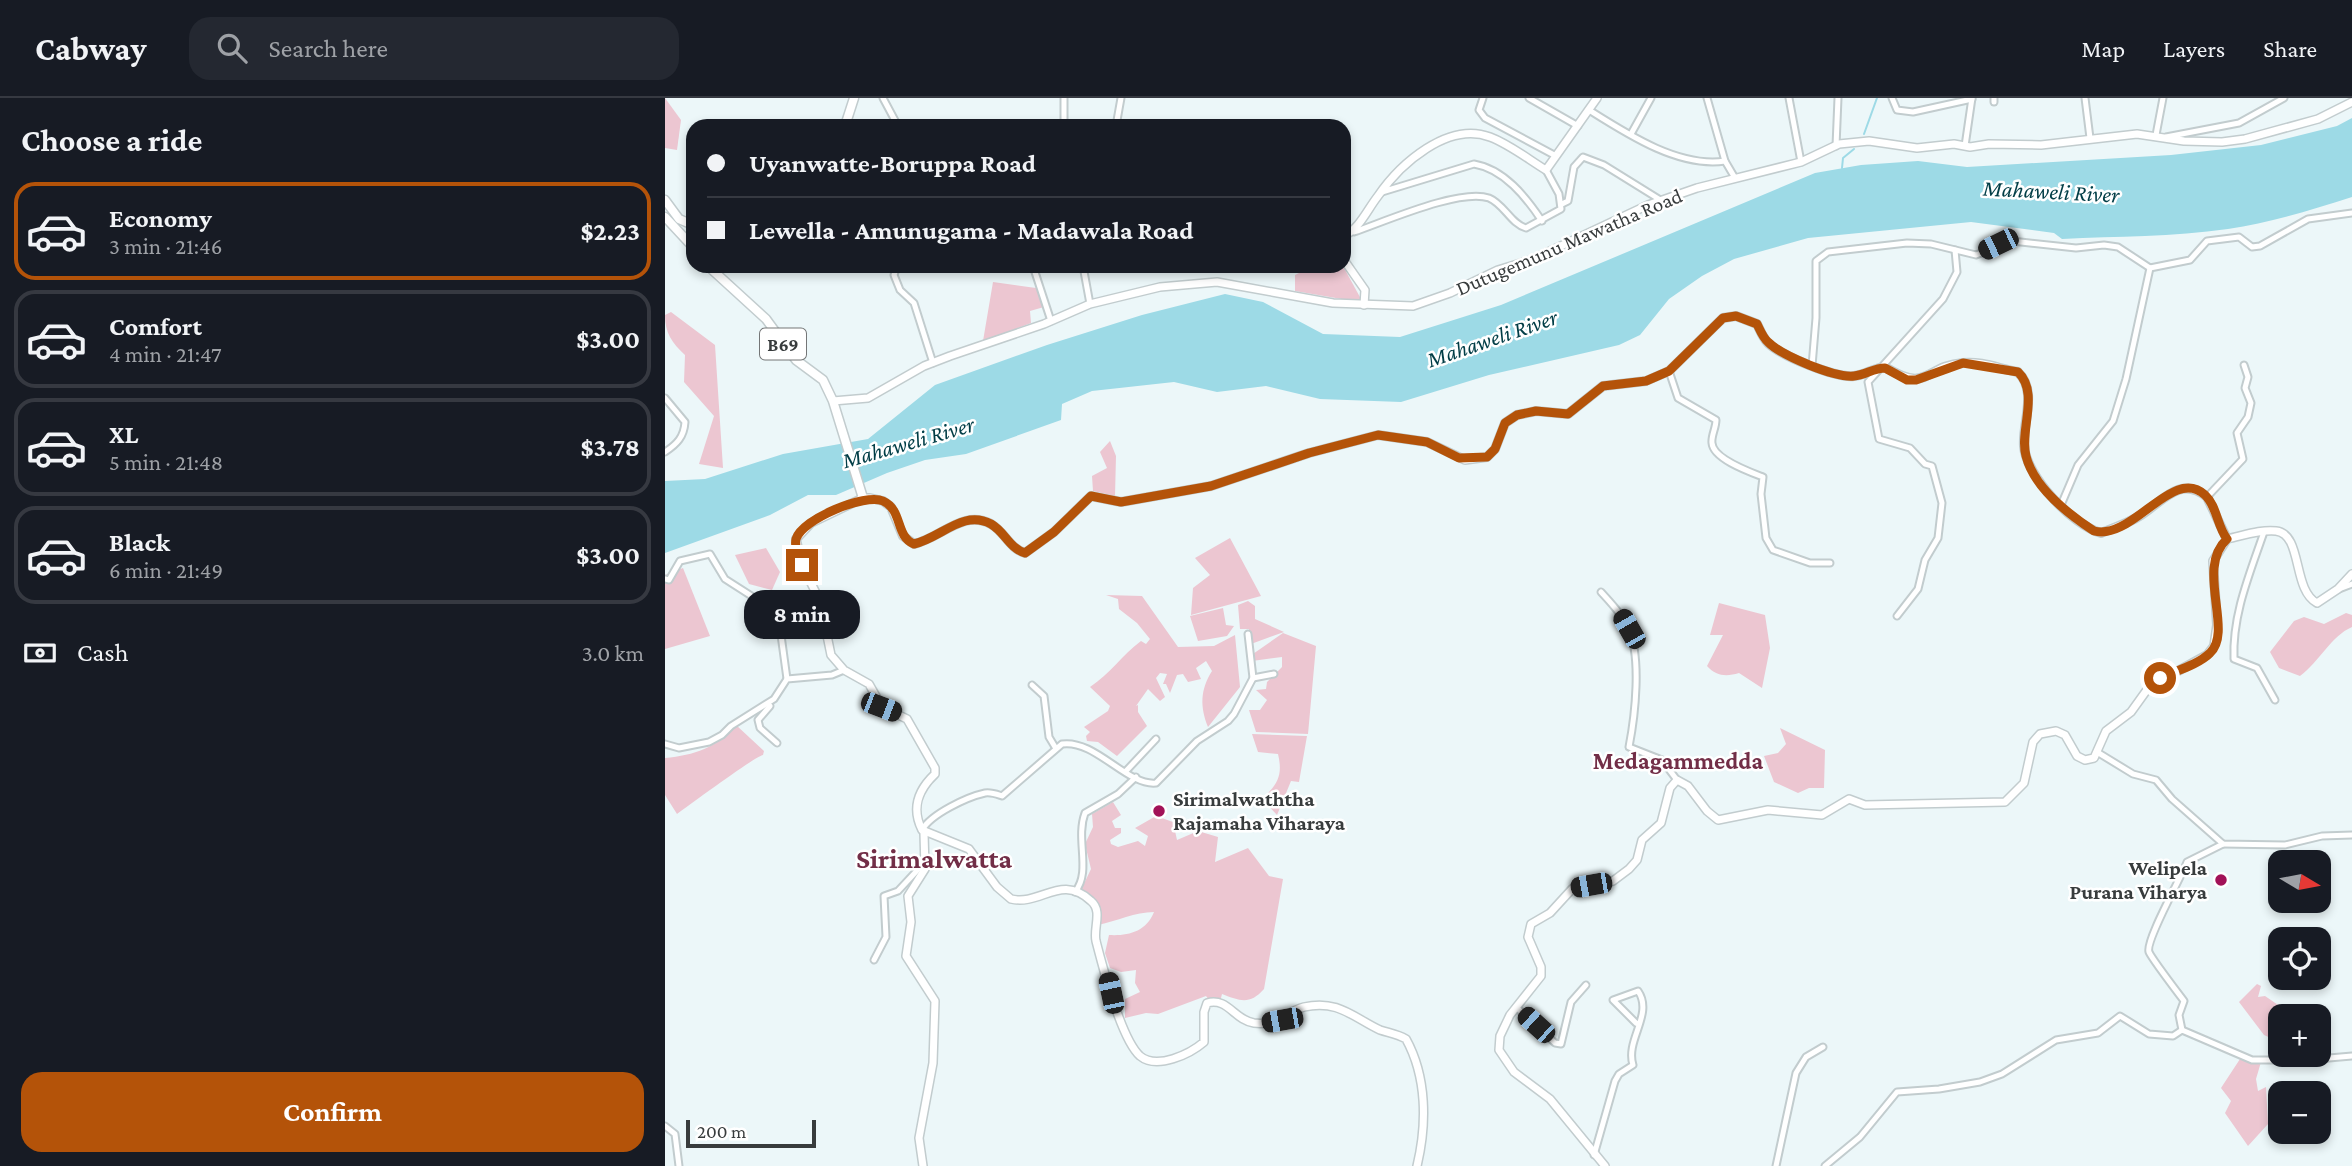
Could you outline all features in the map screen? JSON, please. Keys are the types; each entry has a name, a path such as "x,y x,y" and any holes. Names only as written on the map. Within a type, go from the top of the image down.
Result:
{"main road":[{"path":"847,119 854,98"},
{"path":"665,200 680,219 686,222"},
{"path":"665,217 686,240"},
{"name":"B69","path":"716,273 758,311 796,360 822,377 833,401 862,495"}],"street":[{"path":"883,98 894,119"},
{"path":"1064,98 1064,119"},
{"path":"1117,119 1121,98"},
{"path":"1483,98 1479,110 1485,118 1556,156"},
{"path":"1529,98 1578,126"},
{"path":"1546,170 1597,98"},
{"path":"1631,134 1650,98"},
{"path":"1707,98 1725,161 1735,178"},
{"path":"1789,98 1801,162"},
{"path":"1836,146 1838,98"},
{"path":"1892,98 1898,110 1913,112 1972,99 1965,146"},
{"path":"2085,98 2090,138"},
{"path":"2156,135 2163,98"},
{"path":"2165,137 2239,123 2284,98"},
{"name":"Dutugemunu Mawatha Road","path":"833,401 869,398 933,363 1051,321 1090,304 1160,287 1217,282 1333,303 1413,306 1440,297 1498,270 1531,260 1586,232 1662,201 1735,178 1801,162 1836,146 1869,141 1917,148 1954,144 2041,145 2090,138 2156,135 2185,141 2232,141 2318,119 2352,102"},
{"path":"1589,110 1631,134 1695,161 1725,161"},
{"path":"1351,233 1407,212 1469,196 1496,202 1521,227 1526,228 1561,209 1562,204 1546,170 1491,137 1466,134 1434,145 1406,163 1379,193 1354,232"},
{"path":"1562,204 1569,201 1574,167 1583,157 1604,165 1662,201"},
{"path":"1379,193 1474,164 1483,165 1517,188 1542,221"},
{"path":"1812,366 1816,318 1814,275 1819,257 1828,252 1907,243 1976,255 2011,241 2076,248 2104,245 2124,250 2150,268 2190,260 2207,241 2239,237 2252,247 2260,246 2308,219 2352,213"},
{"path":"1898,616 1918,589 1925,560 1938,538 1941,503 1931,466 1925,464 1910,448 1879,439 1868,382 1943,299 1957,272 1955,250"},
{"path":"2061,505 2078,465 2113,421 2126,379 2150,268"},
{"path":"1351,270 1365,290 1364,305"},
{"path":"895,273 900,290 914,303 933,363"},
{"path":"1035,273 1051,321"},
{"path":"1084,273 1090,304"},
{"path":"923,1165 919,1138 933,1063 935,1001 906,956 911,922 908,896 921,876 925,862 923,831 918,821 918,796 922,786 935,774 933,763 908,719 881,707 869,684 843,670 831,655 820,601 802,565 796,539 811,523 862,495 880,500 891,507 903,536 914,544 929,541 962,521 972,519 992,524 1010,545 1025,553 1054,532 1091,496 1121,502 1211,486 1309,453 1378,435 1427,442 1459,458 1487,457 1495,449 1505,423 1517,415 1536,411 1568,414 1603,386 1646,381 1669,371 1723,318 1736,316 1757,324 1767,342 1812,366 1853,376 1881,368 1916,380 1963,363 2018,372 2026,387 2028,401 2024,443 2026,459 2048,493 2088,527 2101,533 2138,517 2173,490 2189,488 2207,497 2227,539"},
{"path":"2207,497 2243,459 2237,433 2248,417 2251,403 2245,388 2248,376 2244,365"},
{"path":"1669,371 1678,398 1716,420 1712,443 1715,451 1736,467 1763,477 1761,494 1766,538 1773,550 1810,563 1830,563"},
{"path":"665,398 685,422 685,432 677,443 665,452"},
{"path":"1601,592 1625,622 1633,643 1634,725 1629,747 1662,760 1677,780 1688,786 1707,811 1719,820 1727,821 1768,810 1822,815 1849,799 1865,805 1935,801 1996,803 2015,795 2024,783 2033,742 2041,734 2056,731 2065,735 2077,756 2085,760 2094,758 2106,731 2131,712 2149,687 2210,653 2217,638 2213,561 2227,539 2279,531 2290,541 2308,598 2317,603 2338,589 2352,574"},
{"path":"2264,532 2240,601 2233,642 2234,659 2257,668 2275,701"},
{"path":"665,579 669,580 680,561 710,554 725,579 778,613 784,681 779,697 758,720 760,727 777,743"},
{"path":"2338,589 2352,584"},
{"path":"923,831 926,823 939,815 985,793 1002,796 1055,747 1072,742 1082,744 1150,784 1156,783 1197,741 1228,721 1253,678 1248,635"},
{"path":"784,681 832,675 843,670"},
{"path":"1253,678 1274,674"},
{"path":"665,744 680,748 715,739 774,699 784,681"},
{"path":"1031,685 1044,696 1049,737 1055,747"},
{"path":"1126,771 1156,739"},
{"path":"2097,752 2133,774 2156,780 2172,799 2223,844"},
{"path":"1075,892 1081,884 1084,869 1079,844 1085,813 1118,794 1136,777"},
{"path":"1605,1166 1550,1099 1514,1072 1502,1056 1500,1035 1516,1007 1539,980 1542,972 1528,937 1529,926 1550,913 1572,889 1613,881 1629,869 1637,860 1642,840 1661,823 1670,788 1677,780"},
{"path":"923,831 969,849 997,887 1011,899 1031,899 1056,888 1075,892 1093,901 1097,908 1095,939 1116,1009 1141,1057 1155,1061 1192,1052 1204,1042 1204,1012 1207,1003 1216,1000 1224,1003 1237,1017 1262,1024 1282,1020 1303,1007 1333,1007 1354,1013 1380,1030 1406,1039 1423,1092 1423,1124 1417,1166"},
{"path":"2182,1030 2179,1015 2184,1001 2148,951 2149,939 2177,888 2187,862 2223,844 2285,845 2322,836 2352,835"},
{"path":"874,960 886,937 884,896 898,891 925,862"},
{"path":"1516,1007 1555,1043 1561,1044 1569,1006 1586,985"},
{"path":"1594,1155 1615,1081 1619,1074 1633,1065 1630,1057 1643,1015 1637,990 1613,1000 1636,1023"},
{"path":"1825,1166 1860,1137 1897,1092 1958,1087 1992,1078 2017,1066 2049,1043 2076,1035 2098,1033 2120,1016 2149,1034 2173,1036 2182,1030"},
{"path":"2182,1030 2254,1060 2352,1056"},
{"path":"1776,1166 1796,1073 1806,1057 1823,1047"},
{"path":"665,1126 675,1134 679,1166"}],"shaded area":[{"path":"665,98 681,120 677,150 665,148"},
{"path":"1347,273 1361,299 1359,302 1295,291 1295,275"},
{"path":"993,282 1036,288 1044,307 1030,311 1031,323 983,341"},
{"path":"671,312 715,345 723,468 699,464 714,416 684,382 685,355 673,342 666,327 665,315"},
{"path":"1110,441 1116,456 1115,496 1093,491 1092,476 1107,468 1100,452"},
{"path":"1230,538 1261,596 1191,615 1193,588 1210,575 1195,558"},
{"path":"766,548 780,572 772,590 749,584 735,555"},
{"path":"683,568 710,636 665,649 665,575"},
{"path":"1106,595 1142,596 1178,647 1214,646 1235,635 1240,687 1208,727 1203,699 1205,685 1212,671 1206,661 1196,668 1201,679 1188,682 1183,674 1177,675 1170,693 1166,684 1163,684 1167,674 1160,673 1156,678 1165,697 1160,701 1148,689 1136,706 1138,705 1138,712 1147,726 1117,756 1098,742 1087,741 1086,736 1090,732 1084,727 1108,711 1110,706 1090,687 1141,641 1146,644 1150,639 1137,623 1119,609 1118,599"},
{"path":"1248,601 1255,606 1255,619 1284,632 1251,644 1249,629 1240,629 1238,605"},
{"path":"1719,603 1765,615 1770,648 1762,688 1739,673 1721,675 1707,666 1723,635 1710,635"},
{"path":"1223,608 1226,625 1234,626 1227,636 1198,641 1190,616"},
{"path":"2346,613 2352,615 2352,627 2338,636 2300,676 2279,668 2270,652 2294,621 2304,617 2324,624"},
{"path":"1283,633 1316,646 1308,734 1256,732 1249,710 1260,710 1267,700 1256,690 1266,689 1267,682 1282,667 1282,657 1252,661 1250,656"},
{"path":"736,725 764,751 763,755 677,814 665,795 665,758 686,755 713,745"},
{"path":"1780,728 1825,750 1824,788 1809,788 1798,793 1774,782 1764,756 1778,753 1786,744"},
{"path":"1252,734 1307,736 1299,782 1291,781 1277,815 1262,799 1278,779 1278,754 1258,752"},
{"path":"1113,802 1121,815 1112,821 1115,828 1121,828 1121,833 1110,840 1111,844 1118,847 1138,841 1145,846 1148,836 1135,828 1156,816 1173,822 1177,840 1198,831 1218,837 1215,862 1248,848 1269,876 1283,879 1264,989 1254,998 1245,1000 1222,994 1220,1002 1212,1004 1206,996 1158,1014 1146,1013 1125,1018 1125,999 1140,992 1135,983 1136,970 1121,972 1110,968 1105,953 1109,935 1136,931 1151,919 1154,912 1098,925 1100,905 1081,890 1091,869 1085,844 1093,827 1092,814"},
{"path":"2257,984 2261,986 2258,997 2265,996 2277,1004 2268,1004 2268,1037 2264,1035 2239,1002"},
{"path":"2240,1059 2261,1062 2256,1079 2258,1091 2266,1087 2268,1124 2248,1146 2225,1113 2231,1101 2221,1088"}],"water":[{"name":"Mahaweli River","path":"2352,118 2352,197 2275,220 2207,232 2145,236 2062,239 2054,233 1971,222 1808,238 1734,259 1702,276 1669,299 1640,335 1619,345 1489,375 1401,402 1320,399 1266,386 1217,392 1174,382 1092,391 1062,404 1061,420 966,454 925,460 836,495 808,495 770,515 665,553 665,481 705,479 783,454 868,439 935,385 1142,315 1225,294 1263,302 1323,334 1400,337 1501,305 1815,173 1861,165 1918,161 1967,167 2171,155 2261,145 2337,126"}],"waterway":[{"path":"1864,134 1877,98"},
{"path":"1842,168 1843,158 1854,149"}],"place":[{"name":"Sirimalwaththa Rajamaha Viharaya","path":"1159,811"},
{"name":"Welipela Purana Viharya","path":"2221,880"}],"district":[{"name":"Medagammedda","path":"1678,760"},
{"name":"Sirimalwatta","path":"934,858"}],"route":[{"path":"802,565 796,550 796,539 802,531 811,523 863,498 887,503 898,518 903,536 914,544 929,541 962,521 972,519 992,524 1010,545 1025,553 1054,532 1085,498 1095,495 1121,502 1211,486 1309,453 1378,435 1410,438 1438,445 1465,460 1487,457 1495,449 1501,429 1510,418 1529,412 1568,414 1603,386 1655,378 1677,364 1723,318 1736,316 1757,324 1767,342 1775,347 1812,366 1839,374 1853,376 1885,368 1907,380 1916,380 1948,366 1963,363 1985,364 2018,372 2023,376 2028,401 2024,443 2026,459 2048,493 2070,514 2094,531 2101,533 2121,526 2151,508 2173,490 2189,488 2207,497 2227,539 2221,544 2213,561 2217,638 2210,653 2160,678"}]}
